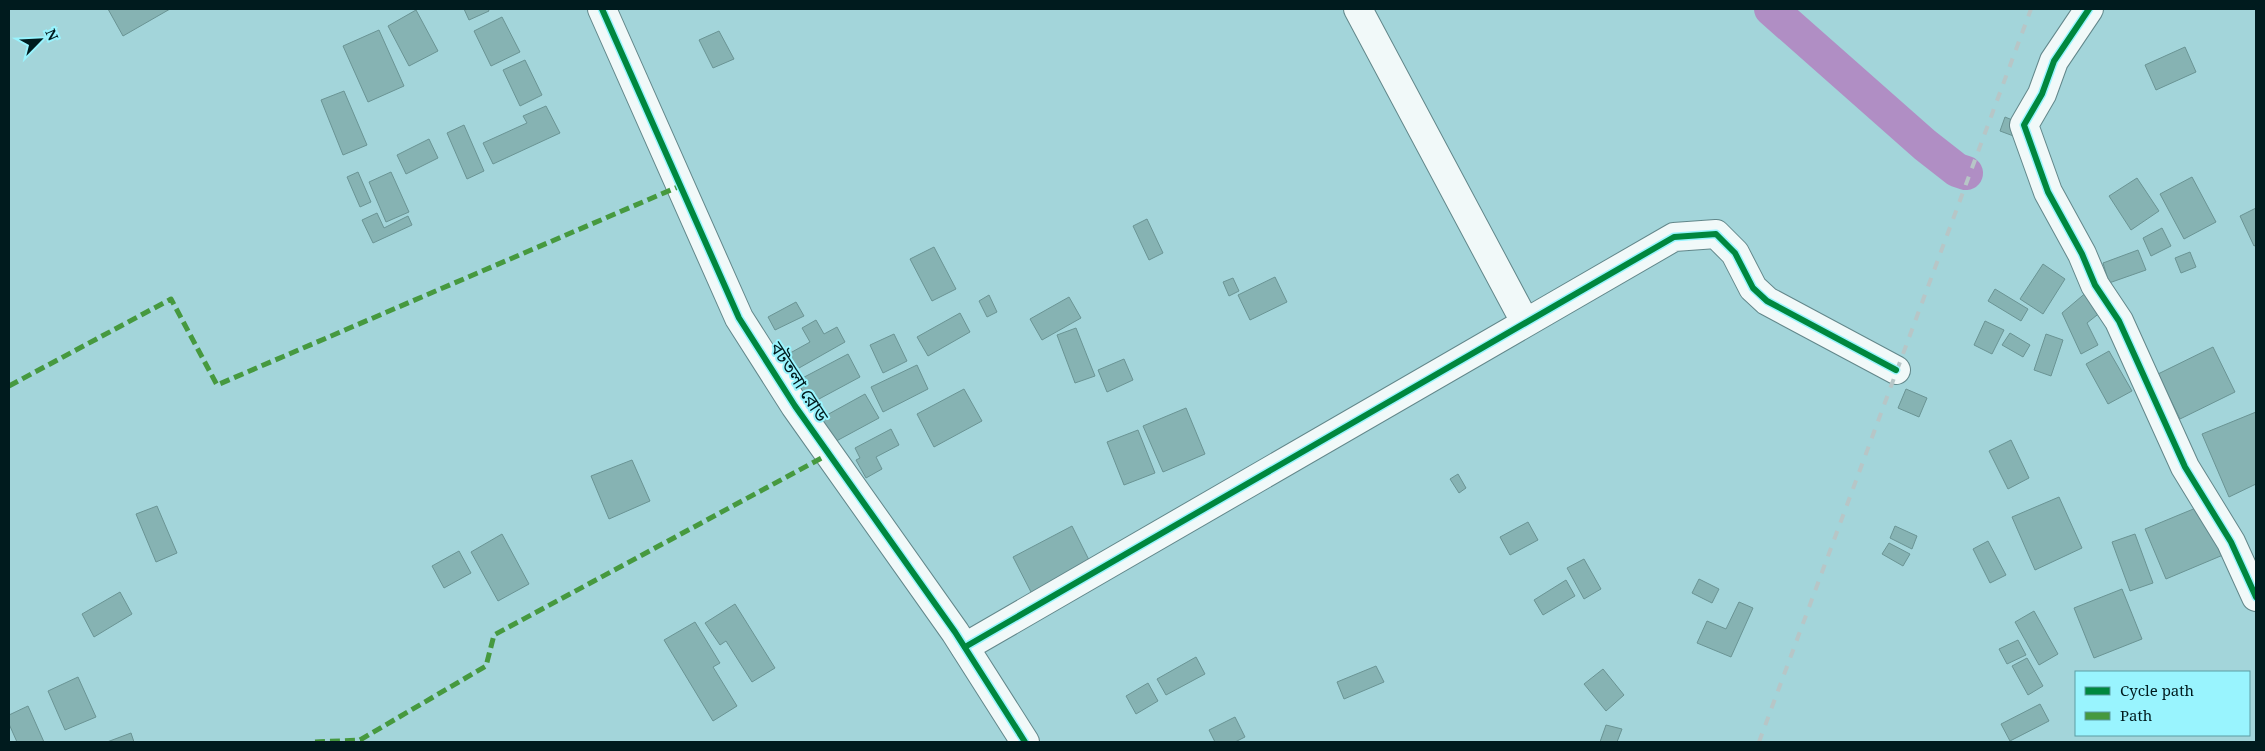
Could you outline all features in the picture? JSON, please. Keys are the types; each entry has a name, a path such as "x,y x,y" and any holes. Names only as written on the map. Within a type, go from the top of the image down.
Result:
{"street":[{"name":"বটতলা রোড","path":"602,9 739,318 795,406 966,647 1025,742"},
{"path":"1358,9 1525,322"},
{"path":"2089,9 2054,61 2042,94 2024,124 2048,192 2082,254 2095,285 2119,321 2185,467 2232,542 2256,597"},
{"path":"966,647 1674,237 1716,234 1736,253 1753,288 1767,301 1896,370"}],"building":[{"path":"108,9 170,9 123,36"},
{"path":"464,9 488,9 489,11 469,20"},
{"path":"416,10 438,51 409,66 388,26"},
{"path":"502,17 520,52 491,66 474,31"},
{"path":"379,30 404,86 368,102 343,46"},
{"path":"719,31 734,59 713,68 699,40"},
{"path":"2185,47 2196,72 2156,90 2145,65"},
{"path":"525,60 542,95 520,106 503,70"},
{"path":"344,91 367,145 343,155 321,100"},
{"path":"546,106 560,133 493,164 483,143 527,123 523,116"},
{"path":"2005,117 2032,128 2027,141 2000,131"},
{"path":"464,125 484,171 467,179 447,133"},
{"path":"429,139 438,158 406,174 397,155"},
{"path":"358,172 371,202 360,207 347,177"},
{"path":"391,172 409,212 386,222 369,182"},
{"path":"2192,177 2216,222 2184,239 2160,194"},
{"path":"2137,178 2159,211 2131,230 2109,196"},
{"path":"2256,208 2256,245 2254,246 2240,216"},
{"path":"377,213 384,228 408,216 412,225 373,243 362,220"},
{"path":"1147,219 1163,253 1149,260 1133,226"},
{"path":"2162,228 2171,246 2151,256 2143,238"},
{"path":"934,247 956,289 932,301 910,259"},
{"path":"2138,250 2146,270 2109,283 2103,263"},
{"path":"2190,252 2196,267 2181,273 2175,258"},
{"path":"2043,264 2065,279 2043,314 2020,299"},
{"path":"1275,277 1287,302 1250,320 1238,295"},
{"path":"1233,278 1239,291 1229,296 1223,282"},
{"path":"2095,285 2111,304 2087,323 2098,345 2081,354 2062,313"},
{"path":"1995,289 2028,309 2021,321 1988,301"},
{"path":"989,295 997,312 987,317 979,301"},
{"path":"1069,297 1081,318 1042,340 1030,319"},
{"path":"796,302 804,316 775,330 768,317"},
{"path":"960,313 970,332 928,356 917,337"},
{"path":"816,320 824,334 837,327 845,342 792,372 783,357 810,342 802,328"},
{"path":"1985,321 2004,330 1992,354 1974,345"},
{"path":"1076,328 1095,376 1075,383 1057,335"},
{"path":"2010,333 2030,345 2023,357 2002,345"},
{"path":"894,334 907,361 883,373 870,345"},
{"path":"2046,334 2063,340 2051,376 2034,370"},
{"path":"2213,347 2235,392 2180,419 2158,374"},
{"path":"2109,351 2132,391 2108,404 2086,364"},
{"path":"848,354 860,377 806,406 793,383"},
{"path":"1124,359 1133,380 1107,392 1098,370"},
{"path":"917,365 928,389 883,412 871,387"},
{"path":"964,389 982,421 934,447 917,414"},
{"path":"1906,389 1927,398 1919,417 1898,408"},
{"path":"865,394 879,418 829,445 816,421"},
{"path":"1186,408 1205,454 1163,472 1143,426"},
{"path":"2256,412 2256,484 2229,497 2202,434"},
{"path":"891,429 899,445 876,457 882,469 866,478 856,460 860,458 855,448"},
{"path":"1138,430 1155,473 1124,485 1107,442"},
{"path":"2011,440 2029,478 2008,489 1989,451"},
{"path":"632,460 650,501 609,519 591,476"},
{"path":"1458,474 1466,488 1459,493 1450,479"},
{"path":"2059,497 2082,548 2035,570 2012,517"},
{"path":"2203,505 2223,555 2166,579 2145,529"},
{"path":"157,506 177,553 156,562 136,514"},
{"path":"1528,522 1538,540 1510,555 1500,537"},
{"path":"1072,526 1091,564 1032,594 1013,557"},
{"path":"1895,526 1917,536 1912,549 1890,538"},
{"path":"502,534 529,584 498,601 471,552"},
{"path":"2135,534 2153,583 2130,591 2112,542"},
{"path":"1988,541 2006,575 1990,583 1973,549"},
{"path":"1889,543 1910,554 1903,566 1882,554"},
{"path":"459,551 471,573 444,588 432,566"},
{"path":"1584,559 1601,589 1584,599 1567,568"},
{"path":"1699,579 1719,589 1712,603 1692,593"},
{"path":"1566,580 1575,596 1543,615 1534,600"},
{"path":"2122,589 2142,639 2094,658 2074,608"},
{"path":"120,592 132,614 94,637 82,614"},
{"path":"1739,602 1753,608 1731,657 1697,643 1707,621 1726,629"},
{"path":"735,604 775,668 752,682 726,641 720,645 705,623"},
{"path":"2034,611 2058,654 2039,665 2015,622"},
{"path":"695,622 720,663 713,667 737,706 713,721 664,640"},
{"path":"2018,640 2026,655 2007,664 1999,649"},
{"path":"1196,657 1205,674 1166,695 1157,679"},
{"path":"2027,658 2043,686 2028,695 2012,666"},
{"path":"1376,666 1384,682 1344,699 1337,682"},
{"path":"1603,669 1624,695 1606,711 1584,684"},
{"path":"78,677 96,717 65,730 48,691"},
{"path":"1148,683 1158,701 1136,714 1126,696"},
{"path":"2040,704 2049,721 2010,741 2001,724"},
{"path":"28,706 44,742 17,742 9,724 9,715"},
{"path":"1235,717 1245,737 1235,742 1215,742 1209,730"},
{"path":"1606,725 1622,729 1617,742 1600,742"},
{"path":"131,733 134,742 107,742"}],"waterway":[{"path":"1771,9 1925,145 1957,170 1966,173"}],"railway":[{"path":"1759,742 2031,9"}],"marked path":[{"path":"9,386 171,299 217,385 680,186"},
{"path":"315,742 360,740 486,666 494,635 829,454"}],"cycle path":[{"path":"602,9 739,318 795,406 955,632 1025,742"},
{"path":"2089,9 2054,61 2042,94 2024,125 2048,192 2082,254 2095,285 2119,321 2185,467 2231,542 2256,597"},
{"path":"965,647 1674,237 1716,234 1735,253 1753,288 1767,301 1896,370"}]}
